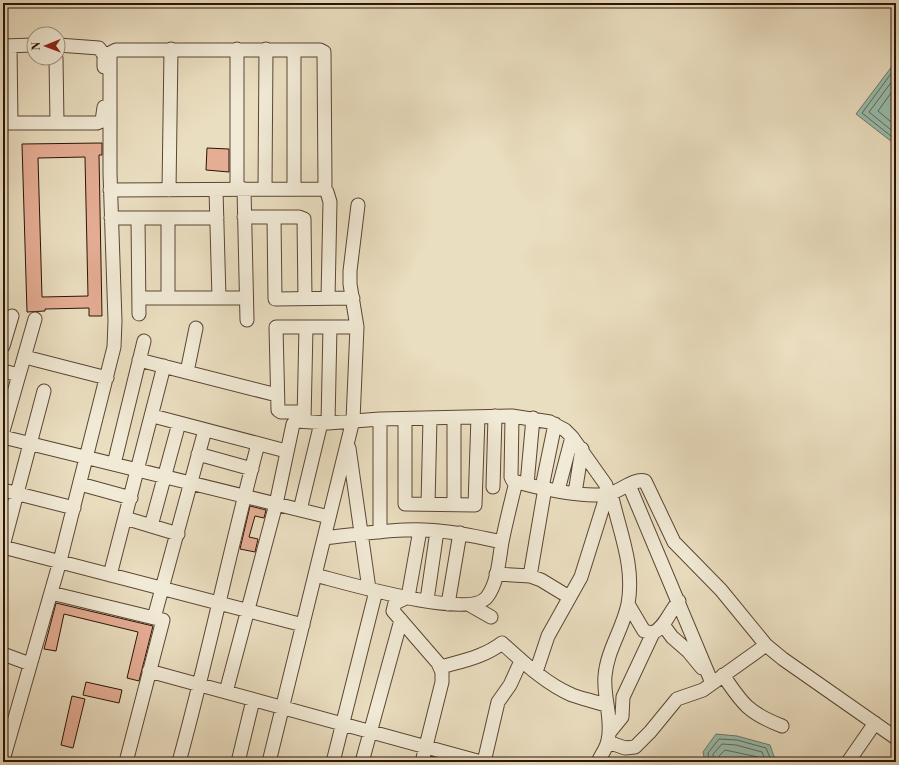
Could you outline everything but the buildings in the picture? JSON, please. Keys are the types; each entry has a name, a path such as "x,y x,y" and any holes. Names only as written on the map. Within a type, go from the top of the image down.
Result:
{"street":[{"path":"6,126 7,46 26,45"},
{"path":"6,126 97,123 102,121 104,116 104,55 102,51 96,47 66,45"},
{"path":"169,190 171,49"},
{"path":"3,760 74,508 107,378 115,335 110,190 110,56 112,51 171,49 266,49 320,50 324,52 324,188 330,202 328,298"},
{"path":"236,49 247,320"},
{"path":"265,189 266,49"},
{"path":"294,50 294,189"},
{"path":"56,66 57,124"},
{"path":"6,126 110,129"},
{"path":"110,190 319,190 324,188"},
{"path":"216,190 219,298"},
{"path":"269,762 354,420 357,327 350,284 350,271 358,205"},
{"path":"244,217 299,217 304,219 305,298"},
{"path":"274,217 275,299 353,298"},
{"path":"111,218 217,218"},
{"path":"138,218 139,314"},
{"path":"168,218 168,298"},
{"path":"139,298 246,298"},
{"path":"3,346 12,316"},
{"path":"3,431 6,412 25,356 35,319"},
{"path":"302,421 298,412 279,411 277,395 276,327 357,327"},
{"path":"302,421 306,327"},
{"path":"300,510 325,423 330,327"},
{"path":"187,372 196,328"},
{"path":"114,464 144,340"},
{"path":"25,356 107,378"},
{"path":"139,360 277,395"},
{"path":"110,576 153,416 164,366"},
{"path":"3,371 19,375"},
{"path":"44,391 3,546 110,576 303,625"},
{"path":"153,416 286,451"},
{"path":"493,487 495,416"},
{"path":"512,416 510,477 513,481 588,496 609,494 642,480 647,482 674,542 725,594 766,645 783,659 896,738"},
{"path":"226,692 276,504 286,451 293,424 294,422 302,421 325,423 380,419 512,416 533,418 555,424 572,437 582,449 606,485 630,564 628,604 610,653 605,674 605,704 609,737 625,748 635,747 650,732 677,699 694,694 710,678 723,675 766,645"},
{"path":"405,419 405,504 475,505 478,417"},
{"path":"454,418 454,504"},
{"path":"315,575 373,590 448,604 470,605 485,599 489,593 496,574 502,542 522,483 533,418"},
{"path":"380,419 380,532"},
{"path":"428,504 430,419"},
{"path":"151,526 179,423"},
{"path":"530,576 548,488 555,424"},
{"path":"154,618 205,430"},
{"path":"3,437 329,517"},
{"path":"548,488 572,437"},
{"path":"333,762 373,590 362,534 348,441"},
{"path":"179,762 200,685 218,604 258,444"},
{"path":"575,493 582,449"},
{"path":"198,454 252,469"},
{"path":"80,484 131,498"},
{"path":"629,485 679,601 710,678"},
{"path":"3,490 74,508"},
{"path":"536,672 548,636 581,577 609,494"},
{"path":"125,518 178,534"},
{"path":"324,538 380,532 420,530 460,533 502,542"},
{"path":"408,597 420,530"},
{"path":"427,600 437,531"},
{"path":"448,604 460,533"},
{"path":"496,574 530,576 541,580 569,597"},
{"path":"51,593 163,620 126,762"},
{"path":"408,597 395,603 393,611 441,667 442,682 422,762"},
{"path":"598,762 609,737 622,717 623,697 658,629 679,601"},
{"path":"628,604 644,631 658,629 672,638 688,652 710,678"},
{"path":"470,605 491,617"},
{"path":"362,762 401,620"},
{"path":"441,667 481,655 491,651 502,643 521,661 572,695 605,704"},
{"path":"3,654 30,664"},
{"path":"149,671 482,762 498,702 510,685 521,661"},
{"path":"723,675 749,710 762,718 782,726"},
{"path":"238,762 253,700"},
{"path":"848,762 875,723"}],"water":[{"path":"896,61 896,145 856,114"},
{"path":"716,734 737,736 770,745 776,762 705,762 703,752"}]}
